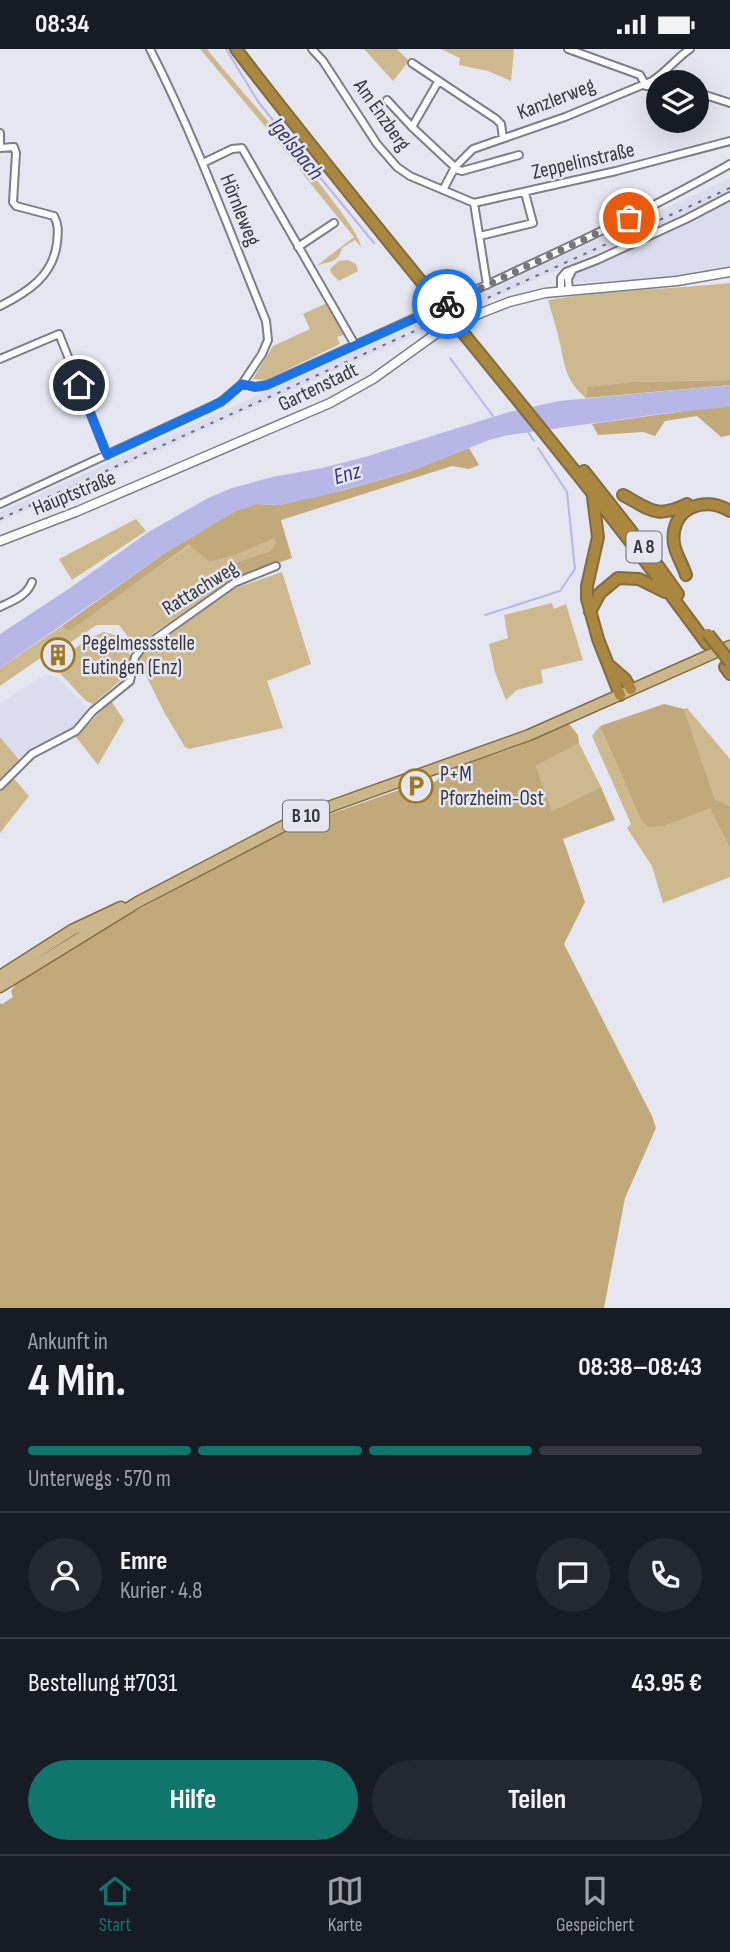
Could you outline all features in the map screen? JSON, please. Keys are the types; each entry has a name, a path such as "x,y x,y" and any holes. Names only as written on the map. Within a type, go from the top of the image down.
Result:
{"highway":[{"name":"A 8","path":"236,49 352,199 520,397"},
{"name":"A 8","path":"243,49 357,195 665,574 707,639"},
{"name":"A 8","path":"575,466 593,495 729,666"},
{"path":"593,495 598,537 587,586 590,612 606,663 620,695"},
{"path":"624,495 656,513 669,512 705,499 719,500 730,508"},
{"path":"686,575 674,546 674,530 679,517 693,506 704,503 730,508"},
{"path":"590,612 600,593 618,578 639,579 670,594"},
{"path":"606,663 632,685"}],"main road":[{"name":"B 10","path":"0,987 138,902 303,817 514,741 620,695 632,685 730,646"},
{"name":"B 10","path":"3,973 72,930 115,909 138,902"}],"street":[{"name":"Hörnleweg","path":"150,49 203,163 266,321 269,335 262,354 242,384"},
{"name":"Am Enzberg","path":"312,49 323,61 387,157 410,176 474,203"},
{"path":"568,49 640,75 645,84"},
{"name":"Kanzlerweg","path":"443,190 455,167 473,149 565,117 645,84 664,73 690,49"},
{"path":"412,63 496,119 503,138"},
{"path":"412,127 438,82"},
{"path":"709,96 730,103"},
{"path":"387,100 412,127 462,171 519,155"},
{"path":"0,133 0,146 14,147 16,153 13,202 16,206 54,216 59,224 51,268 32,287 0,306"},
{"name":"Zeppelinstraße","path":"474,203 525,193 730,141"},
{"path":"203,163 232,149 242,148 355,345"},
{"path":"0,504 211,407 242,384 255,387 267,385 475,291 617,224 730,164"},
{"name":"Zeppelinstraße","path":"480,236 533,223 525,193"},
{"path":"565,290 573,269 686,219 730,196"},
{"path":"474,203 487,285"},
{"path":"298,247 334,223"},
{"name":"Gartenstadt","path":"161,476 352,392 437,333 528,296 565,290 665,282 730,272"},
{"path":"0,359 59,334 107,455"},
{"name":"Hauptstraße","path":"0,541 161,476"},
{"name":"Rattachweg","path":"0,786 32,754 76,731 93,711 130,681 135,657 141,649 234,583 276,566"},
{"path":"0,607 17,599 30,588 32,582"}],"shaded area":[{"path":"200,49 207,49 318,182 355,233 361,247 355,240 342,248 335,260 315,267 354,237"},
{"path":"364,49 397,49 409,61 393,81"},
{"path":"441,49 514,49 511,81 488,71 459,65 460,58"},
{"path":"730,178 730,192 671,220 485,302 481,294"},
{"path":"730,201 730,268 681,276 574,283 573,278 577,272 686,225"},
{"path":"348,260 356,264 358,271 339,281 330,269 339,261"},
{"path":"730,283 730,380 631,382 587,387 586,398 570,380 548,300"},
{"path":"327,303 347,334 337,337 340,344 266,380 253,379 273,346 310,329 303,314"},
{"path":"424,320 428,329 0,522 0,512"},
{"path":"730,380 730,385 586,398 587,387 631,382"},
{"path":"720,406 730,407 730,435 721,437 697,416 665,421 655,436 643,432 598,435 592,424"},
{"path":"469,448 479,465 469,469 452,466 281,520 292,558 233,579 226,572 231,564 270,551 276,543 273,539 236,555 210,562 189,545 69,631 62,626 165,553 235,511 256,504 279,505 344,490 408,472"},
{"path":"136,519 146,531 72,580 59,559"},
{"path":"273,539 276,543 270,551 231,564 227,572 233,579 135,646 119,625 97,625 60,649 49,652 0,686 0,668 62,626 69,630 190,545 210,562 236,555"},
{"path":"282,572 311,664 267,681 283,728 189,749 185,747 136,655 206,602 233,589"},
{"path":"552,603 554,609 566,604 583,660 541,670 543,683 517,690 506,700 495,672 489,644 508,638 504,615"},
{"path":"104,632 117,636 131,656 127,675 93,704 86,701 59,672 65,659 76,647"},
{"path":"46,674 58,678 90,711 72,731 34,750 20,761 0,737 0,703"},
{"path":"111,701 124,720 98,765 76,737"},
{"path":"664,704 684,709 715,799 730,806 730,848 710,808 664,826 648,827 640,818 600,726"},
{"path":"687,708 730,759 730,806 715,799 684,709"},
{"path":"569,724 578,735 579,743 536,766 552,811 601,787 615,820 563,839 585,902 564,944 656,1128 625,1198 604,1308 0,1308 0,1003 13,997 11,991 16,984 88,937 304,823 399,790 408,792 436,781 446,771 511,749"},
{"path":"600,726 640,818 664,826 710,807 730,848 730,877 663,903 652,866 627,828 631,824 592,736"},
{"path":"0,737 20,761 9,773 29,796 0,833"},
{"path":"579,743 601,787 552,811 536,766"}],"water":[{"name":"Enz","path":"730,385 730,407 509,435 489,440 408,472 313,498 279,505 256,504 235,511 165,553 0,668 0,634 147,533 208,498 232,488 365,457 509,412 559,401"}],"waterway":[{"name":"Igelsbach","path":"226,49 259,103 374,243"},
{"name":"Igelsbach","path":"450,358 493,416"},
{"path":"528,432 534,441"},
{"path":"485,615 560,591 575,569 567,492 538,448"}],"railway":[{"path":"0,519 730,188"}],"way so far":[{"path":"447,304 629,218"}],"place":[{"name":"Pegelmessstelle Eutingen (Enz)","path":"58,655"},
{"name":"P+M Pforzheim-Ost","path":"416,786"}],"route":[{"path":"79,385 107,455 211,407 242,384 255,387 267,385 447,304"}]}
